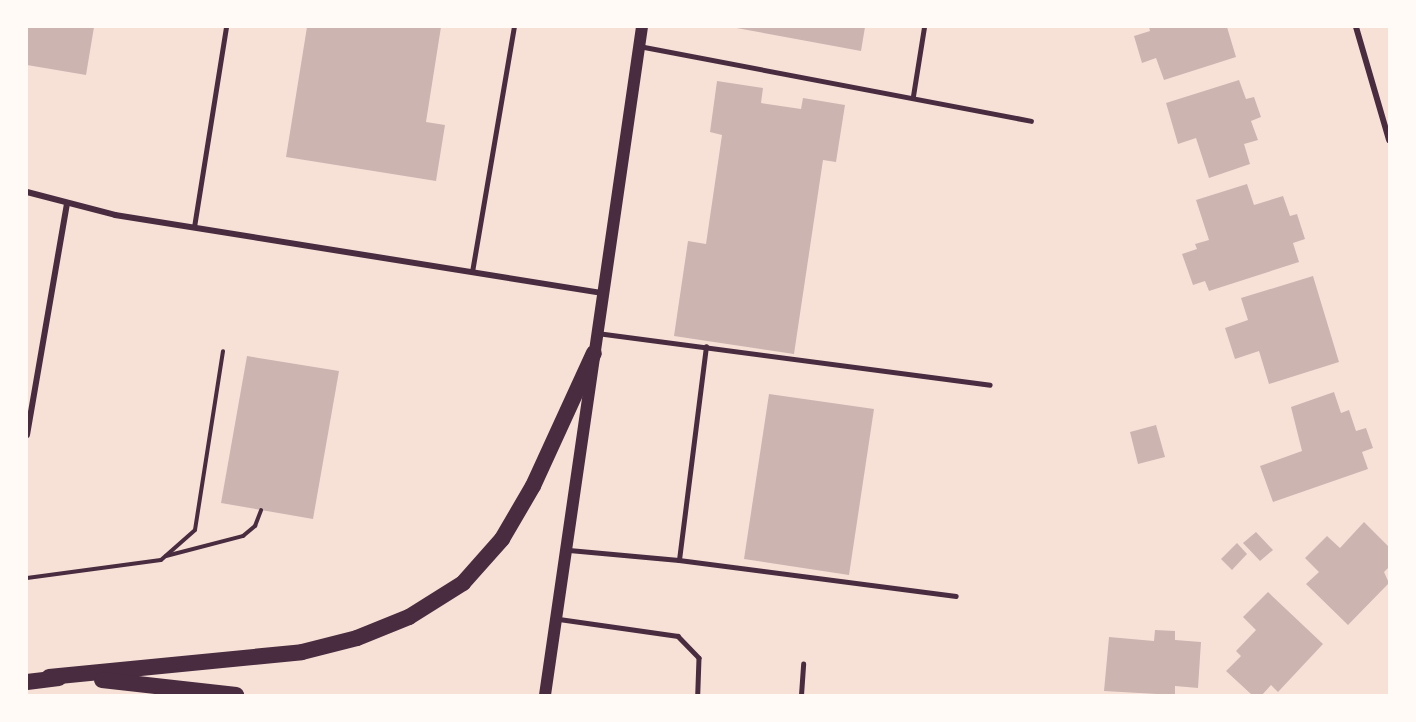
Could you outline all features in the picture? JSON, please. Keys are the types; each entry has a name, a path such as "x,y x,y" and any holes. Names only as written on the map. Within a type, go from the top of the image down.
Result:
{"highway":[{"path":"27,682 49,677 302,652 357,638 409,617 463,583 502,539 533,486 594,353"},
{"path":"49,677 236,695"}],"main road":[{"path":"545,695 642,27"}],"street":[{"path":"1356,27 1389,140"},
{"path":"27,192 67,204 194,227 603,292"},
{"path":"27,435 67,204"}],"lane":[{"path":"194,227 226,27"},
{"path":"472,272 514,27"},
{"path":"913,96 924,27"},
{"path":"639,46 913,96 1031,121"},
{"path":"597,333 990,385"},
{"path":"679,560 705,347"},
{"path":"566,550 679,560 956,596"},
{"path":"556,618 678,636 699,658 698,695"},
{"path":"801,695 803,664"}],"path":[{"path":"27,578 161,560 195,530 223,351"},
{"path":"165,556 243,536 255,526 261,510"}],"building":[{"path":"27,27 94,27 86,75 27,65"},
{"path":"307,27 441,27 426,122 445,125 436,181 286,157"},
{"path":"731,27 865,27 861,51"},
{"path":"1149,27 1227,27 1236,57 1164,80 1156,58 1142,63 1134,36 1150,31"},
{"path":"1239,80 1246,99 1254,97 1261,117 1251,121 1258,140 1244,144 1250,164 1209,178 1196,138 1178,144 1166,103"},
{"path":"717,81 763,88 761,103 801,109 803,98 845,105 836,162 823,160 794,354 674,336 688,241 706,244 722,135 710,132"},
{"path":"1247,184 1254,205 1283,196 1290,216 1297,214 1305,239 1293,243 1299,262 1209,291 1205,281 1193,285 1182,254 1197,249 1195,244 1209,240 1196,200"},
{"path":"1313,276 1339,362 1269,384 1259,351 1235,359 1225,328 1248,320 1241,298"},
{"path":"247,356 339,371 313,519 221,503"},
{"path":"1334,392 1341,413 1349,410 1356,431 1366,428 1373,448 1362,452 1368,469 1273,502 1260,466 1302,451 1291,407"},
{"path":"769,394 874,409 849,575 744,559"},
{"path":"1156,425 1165,457 1138,464 1130,432"},
{"path":"1364,522 1389,547 1389,567 1384,572 1389,583 1348,625 1306,584 1319,572 1305,558 1327,536 1340,548"},
{"path":"1256,532 1273,550 1260,561 1243,543"},
{"path":"1237,543 1247,554 1232,570 1221,559"},
{"path":"1268,592 1323,644 1278,692 1271,685 1262,695 1252,695 1226,671 1241,656 1236,651 1256,630 1243,617"},
{"path":"1155,630 1175,631 1175,640 1201,642 1198,688 1175,686 1175,695 1104,691 1109,637 1154,641"}]}
